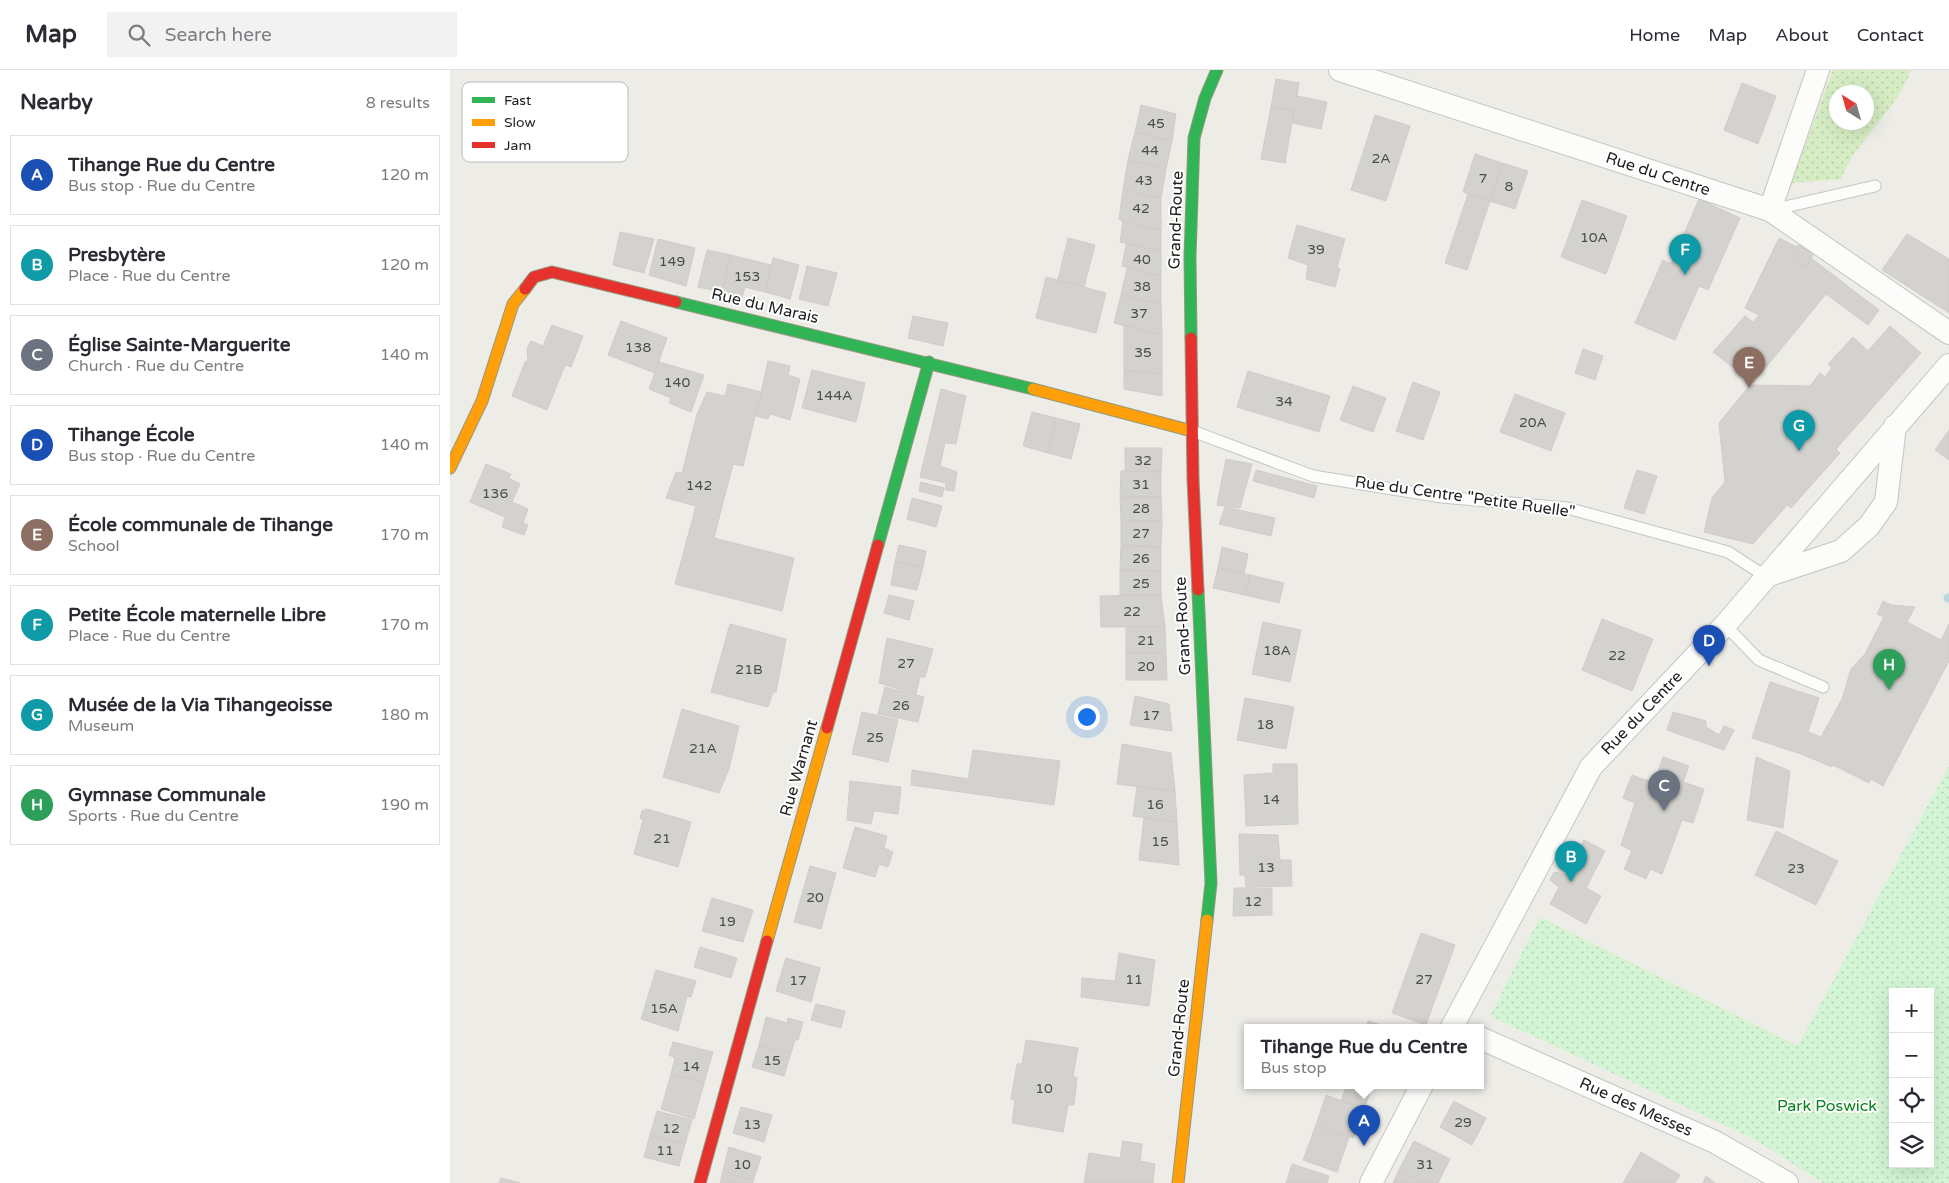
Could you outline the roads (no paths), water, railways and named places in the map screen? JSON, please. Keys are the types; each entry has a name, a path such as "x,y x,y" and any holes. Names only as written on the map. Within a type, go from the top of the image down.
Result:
{"street":[{"name":"Grand-Route","path":"1178,1183 1211,883 1193,479 1190,257 1194,138 1205,98 1217,70"},
{"name":"Rue du Centre","path":"1340,70 1770,210 1949,333"},
{"path":"1770,210 1818,70"},
{"name":"Rue du Marais","path":"450,468 482,402 513,304 534,278 552,272 929,362 1192,430"},
{"name":"Rue Warnant","path":"700,1183 929,362"},
{"path":"1765,576 1841,550 1869,526 1886,502 1895,426 1949,365"},
{"name":"Rue du Centre","path":"1456,1024 1591,766 1725,625 1895,426"},
{"name":"Rue des Messes","path":"1484,1040 1715,1142 1787,1183"},
{"path":"1371,1183 1420,1089"}],"lane":[{"path":"1770,210 1875,186"},
{"name":"Rue du Centre \"Petite Ruelle\"","path":"1192,430 1313,476 1442,497 1567,508 1728,552 1765,576"},
{"path":"1725,625 1759,660 1823,687"}],"place":[{"name":"Petite École maternelle Libre","path":"1685,275"},
{"name":"École communale de Tihange","path":"1749,388"},
{"name":"Musée de la Via Tihangeoisse","path":"1799,451"},
{"name":"Tihange École","path":"1709,666"},
{"name":"Gymnase Communale","path":"1889,690"},
{"name":"Église Sainte-Marguerite","path":"1664,811"},
{"name":"Presbytère","path":"1571,882"},
{"name":"Tihange Rue du Centre","path":"1364,1146"}],"park label":[{"name":"Park Poswick","path":"1827,1106"}]}
